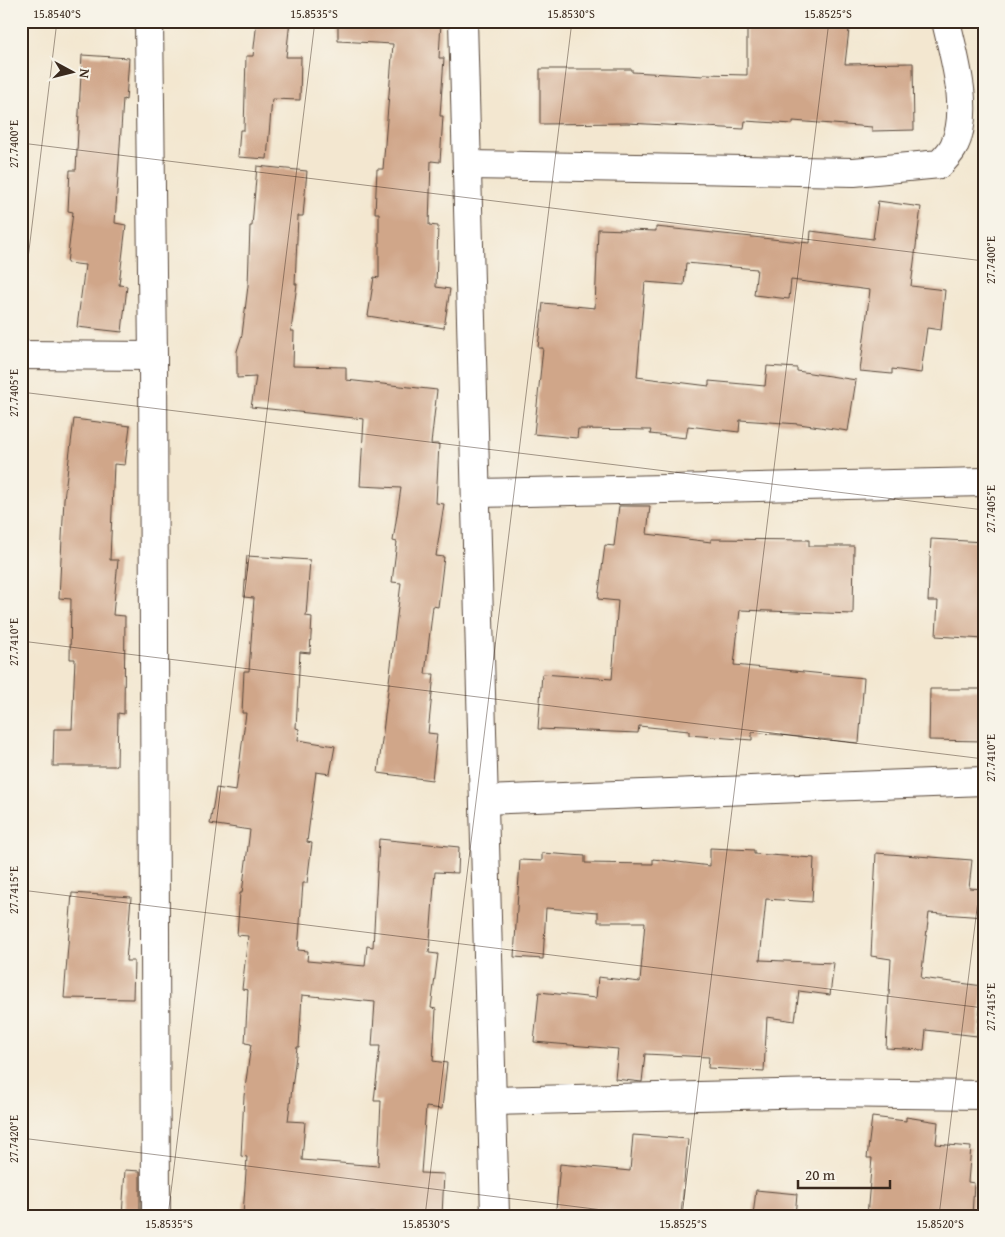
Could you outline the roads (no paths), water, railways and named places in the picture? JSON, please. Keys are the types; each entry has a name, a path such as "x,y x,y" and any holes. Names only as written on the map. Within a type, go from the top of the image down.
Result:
{"street":[{"path":"149,21 153,356 156,1216"},
{"path":"463,21 495,1216"},
{"path":"468,166 854,172 940,164 954,147 960,124 960,78 946,21"},
{"path":"21,355 153,356"},
{"path":"476,493 984,482"},
{"path":"485,800 984,782"},
{"path":"492,1101 820,1093 984,1095"}]}
